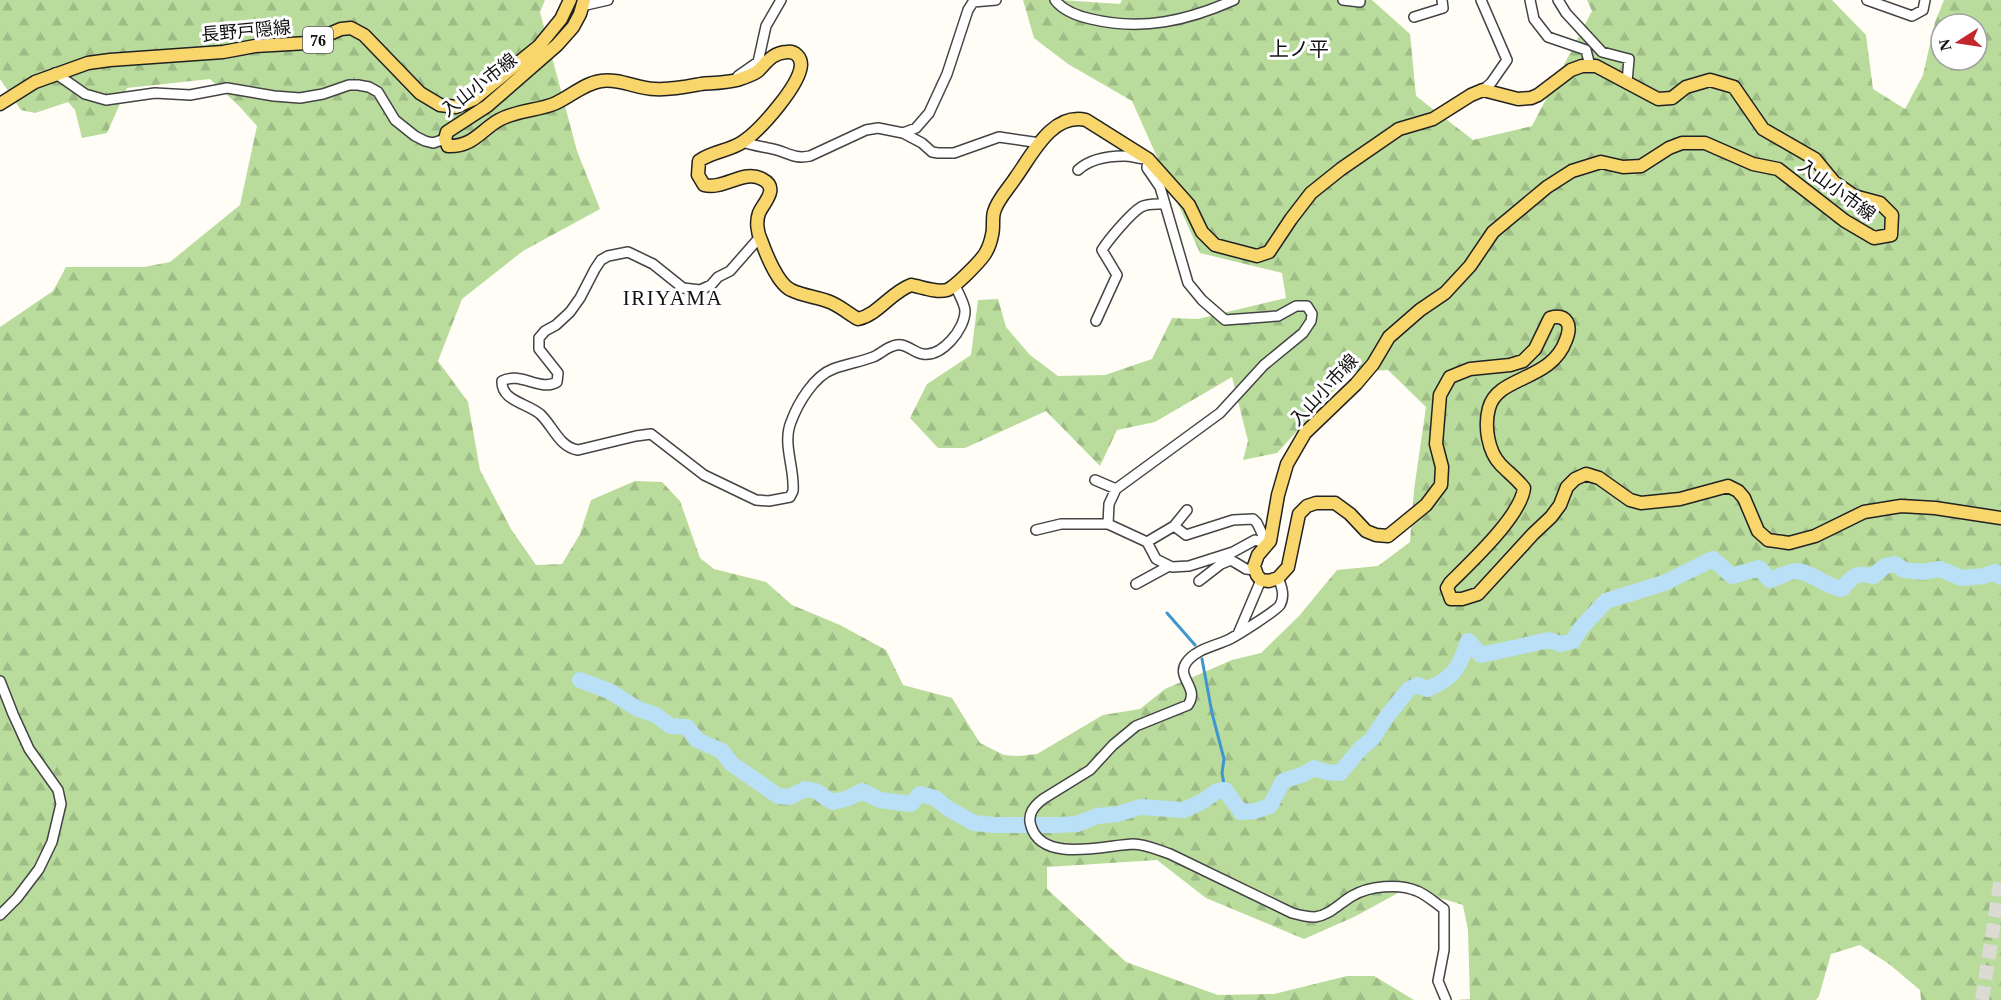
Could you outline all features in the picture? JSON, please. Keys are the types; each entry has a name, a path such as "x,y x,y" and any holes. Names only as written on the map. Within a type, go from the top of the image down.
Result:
{"main road":[{"name":"長野戸隠線","path":"0,104 35,82 55,73 99,61 223,52 255,45 308,43 341,28 351,28 364,35 420,93 440,105 456,106 474,99 539,46 561,19 570,0"},
{"name":"入山小市線","path":"583,3 573,27 557,45 487,106 447,132 444,139 448,146 458,146 479,137 497,121 511,114 531,111 555,103 586,86 602,81 654,89 682,88 738,80 756,73 767,60 777,53 790,51 797,54 801,61 800,74 768,118 743,142 706,156 699,161 698,175 705,185 711,187 747,176 760,177 766,182 770,188 770,197 759,212 757,224 759,237"},
{"name":"入山小市線","path":"1258,575 1254,566 1258,555 1270,541 1278,495 1287,464 1305,434 1356,384 1373,364 1389,337 1420,310 1445,293 1470,266 1492,232 1547,187 1572,171 1601,162 1623,167 1641,166 1669,148 1682,143 1705,143 1753,164 1778,169 1845,221 1874,238 1891,235 1892,215 1881,203 1854,196 1834,182 1815,159 1763,129 1734,87 1710,80 1686,87 1672,98 1658,99 1596,66 1590,66"},
{"path":"759,237 774,269 789,290 831,302 858,319 869,316 889,298 911,285 948,290 960,282 986,254 992,234 994,212 1040,143 1055,128 1078,118 1086,120 1148,159 1189,205 1202,232 1215,245 1257,256 1269,252 1311,193 1399,129 1433,119 1471,94 1484,90 1518,99 1531,98 1571,70 1590,66"},
{"path":"1258,575 1269,581 1278,578 1288,567 1299,514 1307,506 1316,503 1335,503 1350,514 1366,531 1388,536 1426,505 1441,486 1442,467 1436,444 1440,395 1450,377 1470,369 1510,365 1522,361 1535,349 1550,318 1556,316 1562,317 1569,327 1564,346 1554,361 1542,370 1501,389 1491,400 1488,410 1488,434 1491,449 1499,464 1524,488 1523,495 1512,514 1478,557 1449,583 1447,588 1451,599 1462,599 1478,594 1551,517 1560,505 1567,487 1575,479 1586,474 1599,478 1630,500 1641,503 1680,499 1728,486 1738,490 1744,498 1758,531 1768,540 1789,543 1815,536 1864,512 1901,506 1946,509 2001,518"}],"street":[{"path":"583,3 608,0"},
{"path":"738,80 738,75 758,62 766,26 781,0"},
{"path":"903,133 916,128 929,113 973,2 996,0"},
{"path":"1055,0 1058,5 1078,15 1113,24 1139,26 1212,10 1234,0"},
{"path":"1343,0 1360,2 1360,0"},
{"path":"1414,17 1443,8 1442,0"},
{"path":"1482,0 1507,60 1484,90"},
{"path":"1530,0 1534,19 1548,37 1586,50 1590,66"},
{"path":"1558,0 1566,13 1602,52 1629,59 1627,82"},
{"path":"1867,0 1912,16 1923,10 1925,0"},
{"path":"55,73 85,94 106,100 154,93 189,95 227,88 300,98 323,94 349,85 358,85 378,92 395,120 414,136 433,142 444,139"},
{"path":"743,142 802,158 866,130 878,128 903,133 922,143 932,152 945,154 999,137 1040,143"},
{"path":"1078,170 1096,159 1126,156 1148,159 1147,168 1160,187 1188,283 1202,300 1225,320 1278,316 1296,306 1307,306 1312,314 1311,321 1303,333 1264,365 1220,413 1116,489 1109,504 1108,524"},
{"path":"1096,321 1117,275 1102,250 1108,240 1141,207 1164,204"},
{"path":"759,237 730,271 700,290 683,288 653,264 628,252 608,256 595,269 575,305 560,322 545,331 539,338 539,349 558,373 557,382 547,385 521,378 508,378 502,381 502,389 509,398 539,414 569,448 578,450 651,434 698,470 756,501 784,499 793,491 788,444 790,423 816,382 832,369 875,356 893,346 906,346 922,354 941,349 952,340 960,327 965,311 955,285"},
{"path":"1095,480 1116,489"},
{"path":"1147,542 1174,526 1187,510"},
{"path":"1174,526 1186,535 1233,520 1252,519 1257,523 1267,544"},
{"path":"1036,530 1061,524 1108,524 1147,542 1156,559 1169,566 1189,566 1222,556 1254,540 1267,544"},
{"path":"1199,581 1221,564 1231,560 1258,575 1238,634"},
{"path":"1136,584 1169,566"},
{"path":"1278,578 1284,593 1279,606 1238,634 1197,653 1185,664 1184,675 1191,689 1192,699 1188,705 1136,726 1090,770 1036,804 1029,816 1031,829 1035,837 1051,846 1072,850 1136,844 1152,848 1170,854 1292,913 1315,916 1324,914 1354,895 1367,890 1400,887 1418,891 1444,909 1444,950 1438,981 1446,1000"},
{"path":"0,681 29,749 58,790 61,804 52,842 39,869 17,898 0,915"}],"green space":[{"path":"0,0 545,0 540,12 577,151 600,209 523,251 462,299 438,361 468,402 480,470 511,529 536,565 562,564 580,534 591,500 635,481 662,482 680,501 700,558 714,569 766,582 792,605 840,625 886,650 903,685 952,698 980,743 1004,755 1019,756 1037,754 1103,715 1140,709 1165,689 1232,660 1261,653 1299,616 1337,570 1378,566 1410,542 1414,490 1426,407 1388,370 1351,372 1277,453 1243,460 1248,441 1232,377 1155,422 1117,430 1100,466 1046,411 965,448 938,448 910,418 927,384 971,355 978,300 998,299 1006,327 1030,355 1058,376 1105,375 1152,359 1172,318 1198,319 1286,298 1282,273 1200,253 1132,101 1068,64 1034,38 1023,0 1120,4 1122,0 1372,0 1410,34 1416,96 1473,140 1532,126 1592,11 1587,0 1832,0 1866,35 1873,89 1905,109 1923,75 1929,48 1929,72 1989,72 1989,12 1939,12 1944,0 2001,0 2001,1000 1921,1000 1920,990 1889,964 1860,945 1831,954 1816,1000 1458,1000 1470,999 1468,930 1463,905 1407,888 1356,916 1304,939 1206,898 1157,860 1047,867 1047,889 1126,962 1218,995 1274,994 1347,976 1374,976 1414,1000 0,1000 0,327 53,291 66,267 144,267 170,262 240,205 257,126 210,79 127,88 107,133 82,138 75,110 68,102 35,113 21,110 0,79"}],"waterway":[{"path":"580,680 609,691 638,709 656,715 670,726 687,727 697,740 722,751 732,764 778,796 790,797 805,789 816,791 832,802 849,798 862,791 880,800 911,804 920,794 935,798 974,823 994,825 1077,824 1097,816 1118,814 1140,807 1184,810 1217,791 1225,790 1241,812 1255,811 1270,806 1283,781 1314,768 1340,773 1361,748 1372,739 1409,689 1418,685 1427,689 1443,681 1454,671 1468,641 1481,655 1549,640 1560,644 1573,641 1581,628 1606,601 1664,583 1713,559 1732,576 1759,568 1770,580 1797,571 1842,589 1855,576 1873,576 1885,566 1895,564 1904,570 1922,572 1940,569 1962,578 1984,576 1995,572 2001,577"},
{"path":"1167,613 1195,645"},
{"path":"1202,659 1212,713 1224,759 1222,773 1225,790"}],"tunnel":[{"path":"1982,1000 2001,878"}],"district":[{"name":"上ノ平","path":"1299,49"},
{"name":"IRIYAMA","path":"673,298"}]}
